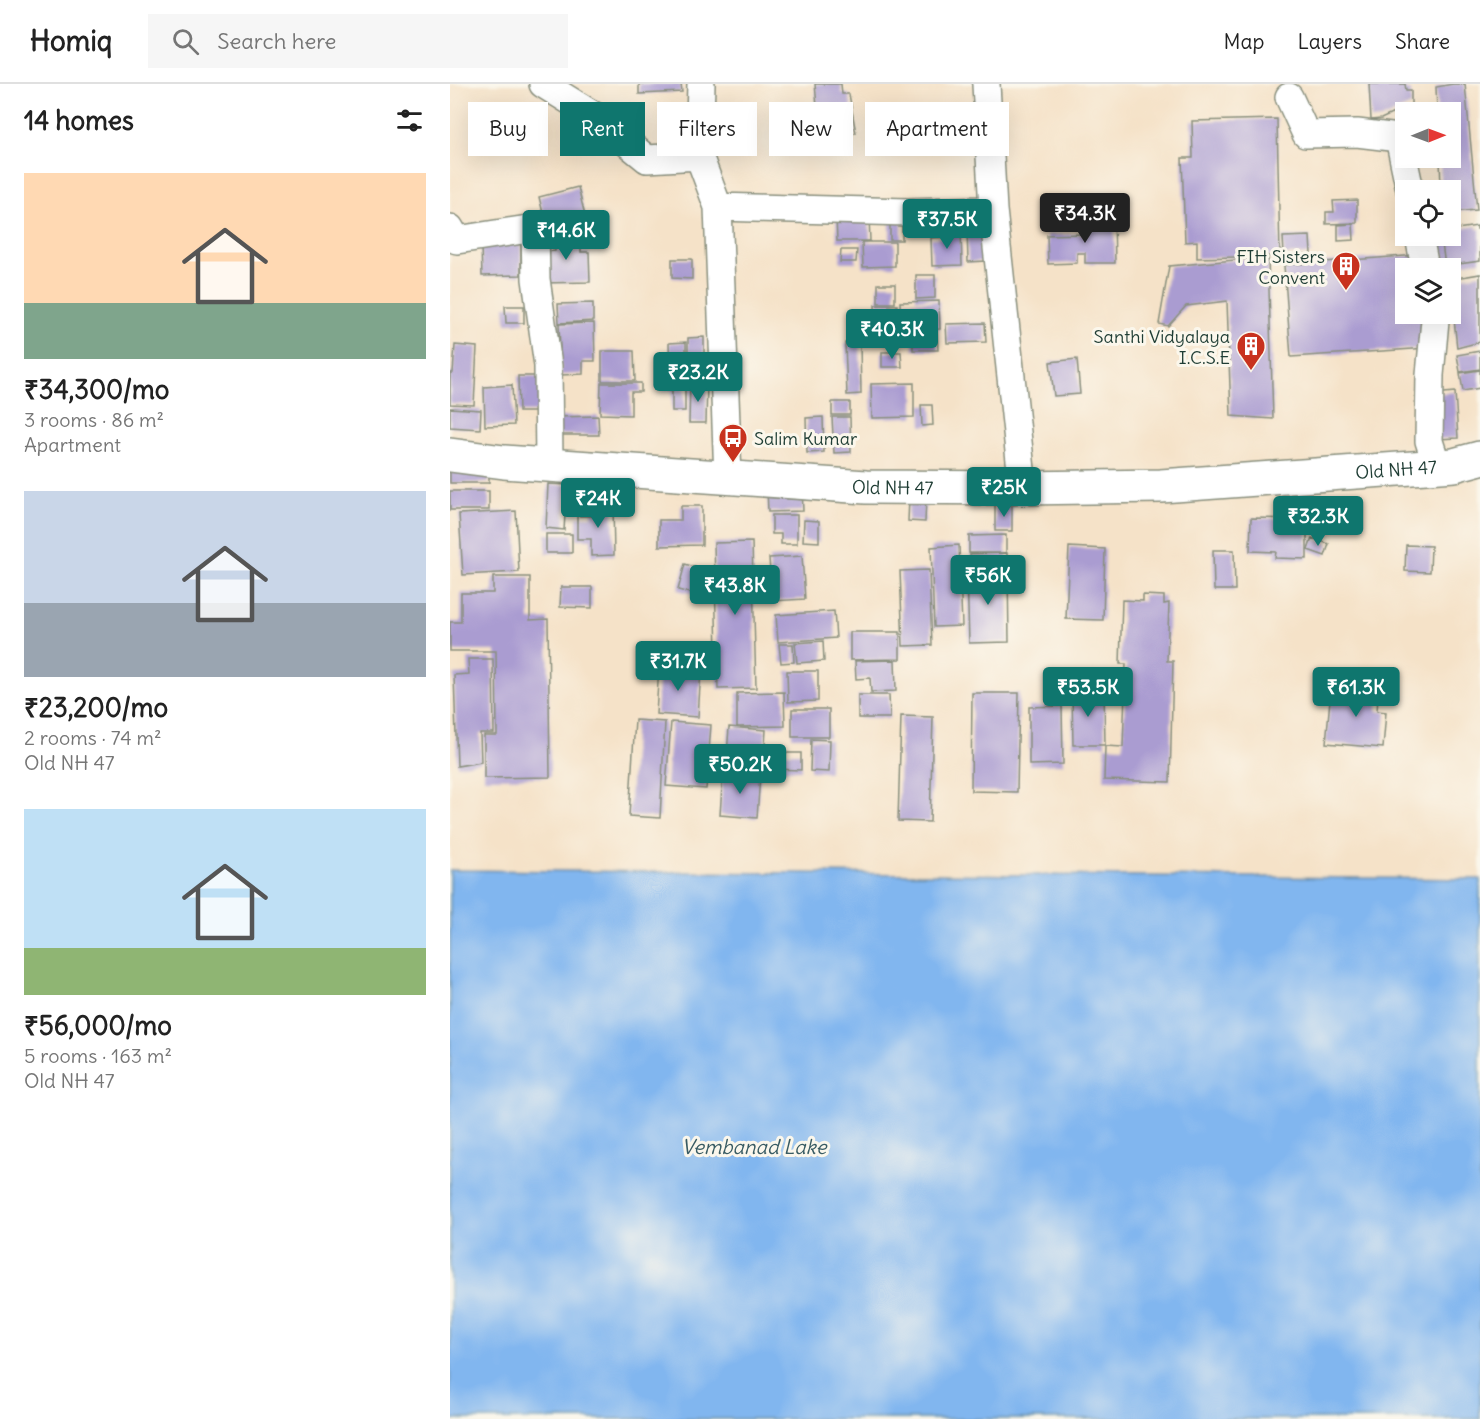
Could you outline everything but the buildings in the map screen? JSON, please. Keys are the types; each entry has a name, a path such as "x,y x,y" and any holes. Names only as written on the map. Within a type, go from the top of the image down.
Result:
{"main road":[{"name":"Old NH 47","path":"450,455 504,462 866,486 1023,488 1161,486 1454,465 1480,458"}],"street":[{"path":"543,84 593,115 647,159 699,156 718,207 728,478"},
{"path":"700,102 701,84"},
{"path":"986,84 993,210 1023,488"},
{"path":"1289,97 1306,134 1357,133 1399,138 1408,180"},
{"path":"718,207 908,213 993,210"},
{"path":"450,228 457,240 535,228 536,279 548,366 549,465"},
{"path":"1435,324 1430,375 1429,441 1437,466"}],"water":[{"name":"Vembanad Lake","path":"450,870 1480,879 1480,1419 450,1419"}],"place":[{"name":"FIH Sisters Convent","path":"1346,292"},
{"name":"Santhi Vidyalaya I.C.S.E","path":"1251,372"},
{"name":"Salim Kumar","path":"733,464"}]}
